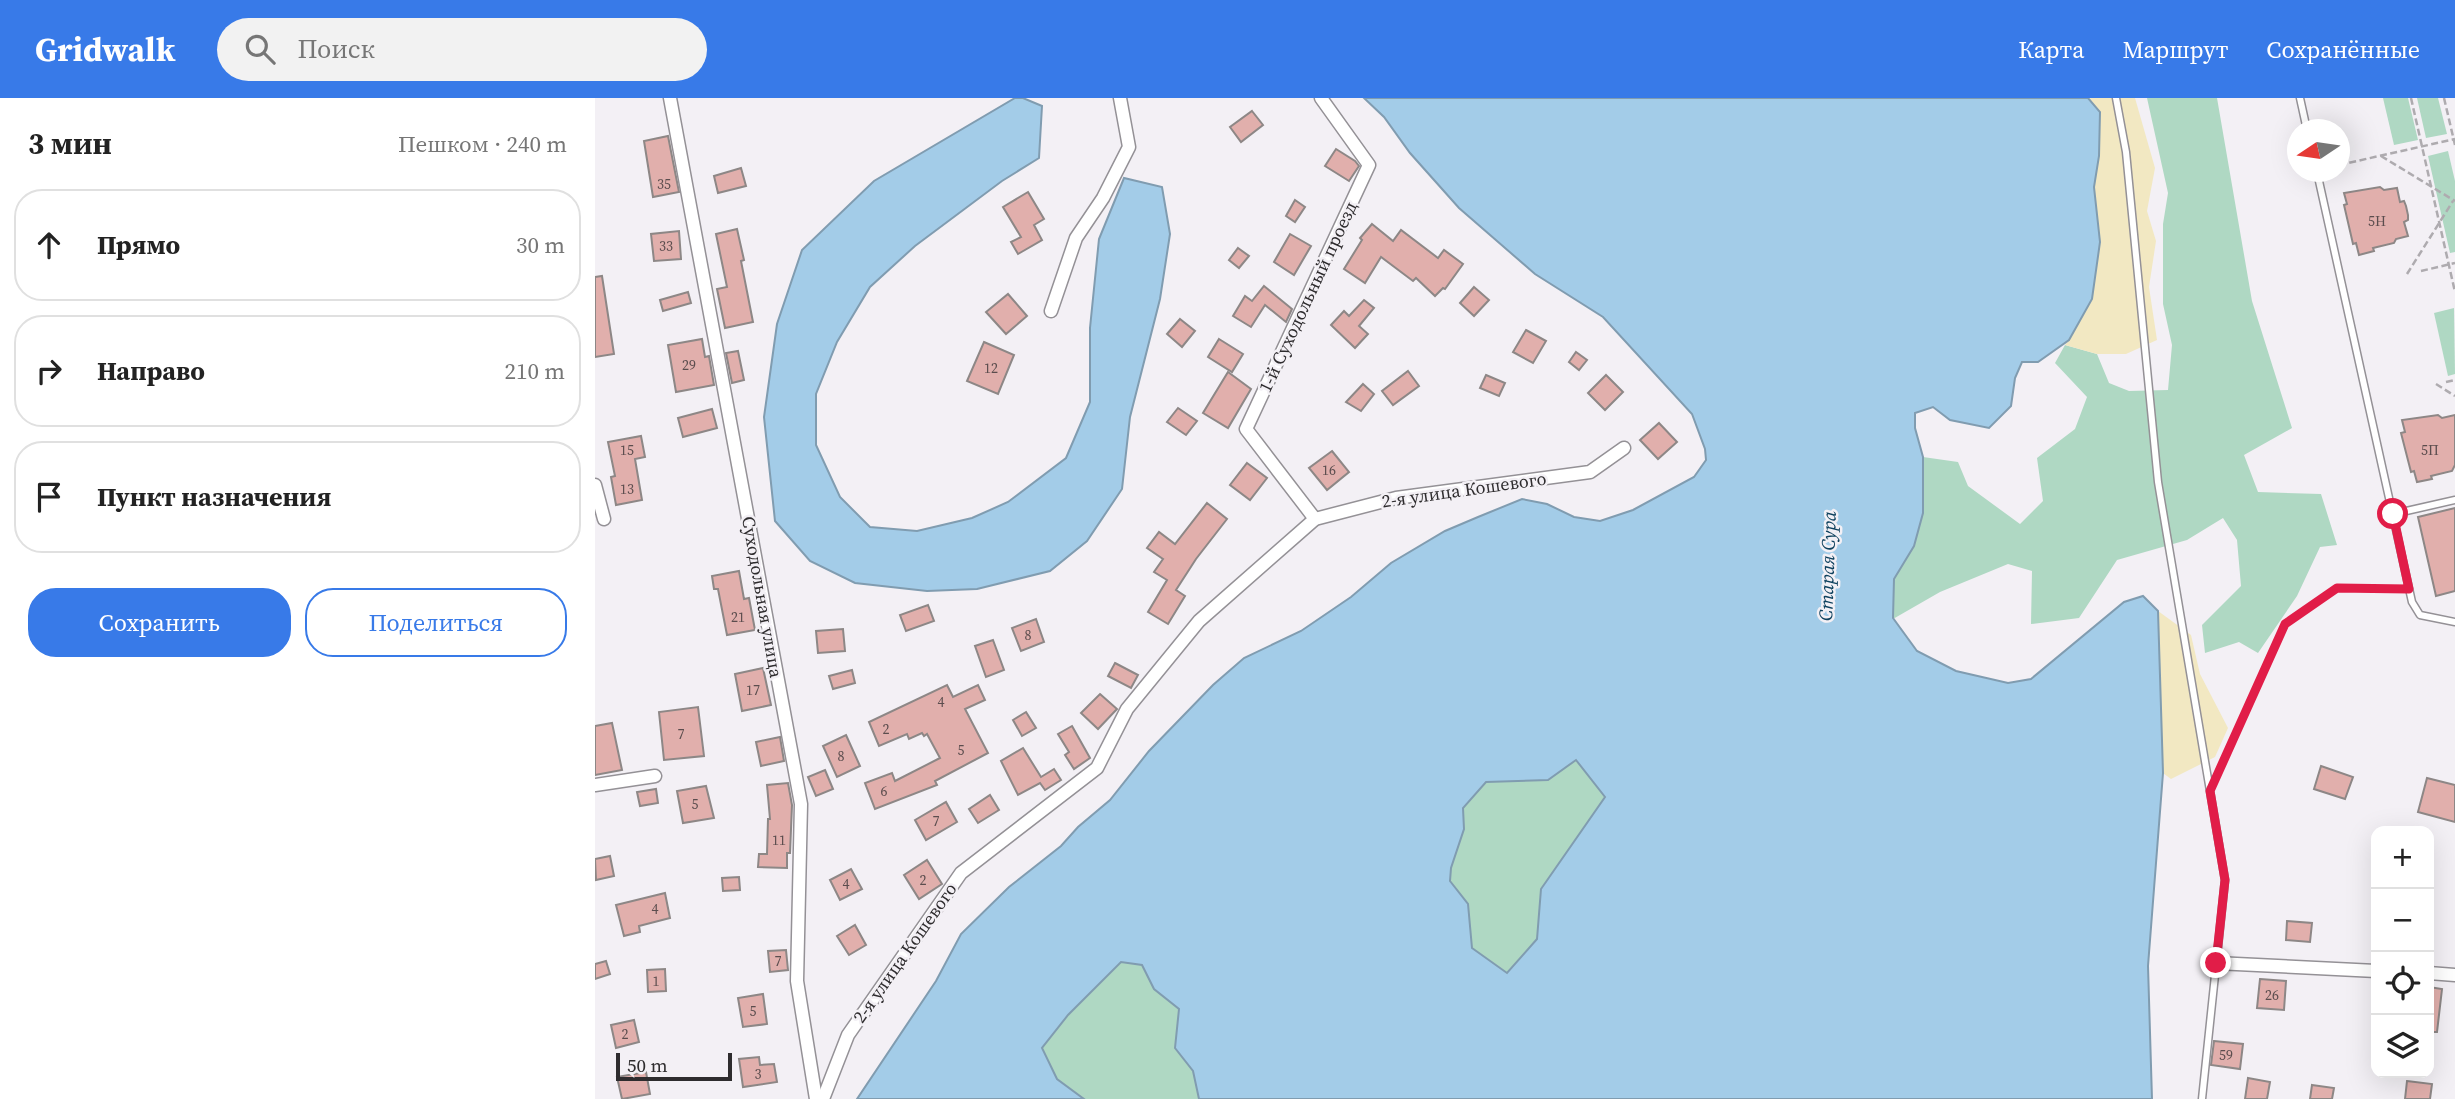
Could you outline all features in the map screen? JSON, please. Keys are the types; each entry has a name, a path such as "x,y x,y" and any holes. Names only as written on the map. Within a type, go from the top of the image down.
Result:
{"street":[{"name":"Суходольная улица","path":"670,98 801,804 797,981 816,1099"},
{"path":"1051,311 1076,238 1103,198 1129,147 1120,98"},
{"name":"1-й Суходольный проезд","path":"1315,519 1246,429 1369,165 1321,98"},
{"name":"2-я улица Кошевого","path":"823,1099 848,1035 961,873 1097,768 1127,709 1199,621 1315,519 1396,498 1590,472 1624,449"},
{"path":"595,485 604,519"},
{"path":"595,785 655,776"},
{"path":"2216,963 2371,971"},
{"path":"2434,973 2455,975"}],"lane":[{"path":"2116,98 2126,152 2158,482 2225,880 2201,1099"},
{"path":"2300,98 2305,119"},
{"path":"2319,182 2414,609 2420,615 2455,622"},
{"path":"2393,514 2455,500"}],"path":[{"path":"2411,98 2455,292"},
{"path":"2444,98 2455,145"},
{"path":"2350,163 2454,139"},
{"path":"2381,156 2454,201 2407,274"},
{"path":"2421,271 2455,263"},
{"path":"2446,382 2455,380"},
{"path":"2436,384 2455,396"},
{"path":"2210,791 2285,624 2337,588 2409,589"}],"green space":[{"path":"2147,98 2217,98 2252,301 2292,428 2244,455 2258,492 2321,494 2337,545 2320,547 2297,596 2258,653 2239,642 2205,653 2202,625 2241,586 2237,540 2223,518 2187,540 2117,560 2079,618 2031,624 2032,571 2008,564 1940,592 1893,619 1894,579 1914,546 1923,513 1923,457 1958,462 1968,486 2020,524 2043,501 2037,458 2075,429 2087,397 2055,363 2065,345 2097,354 2109,383 2129,391 2168,390 2172,345 2163,304 2163,224 2168,193"},
{"path":"2383,98 2408,98 2418,140 2394,145"},
{"path":"2417,98 2438,98 2447,134 2426,138"},
{"path":"2448,151 2455,181 2455,252 2450,253 2428,156"},
{"path":"2454,308 2455,374 2448,376 2434,313"},
{"path":"1576,760 1605,797 1541,889 1537,939 1507,973 1472,948 1468,904 1450,881 1451,868 1464,829 1463,808 1486,782 1548,780"},
{"path":"1121,962 1142,965 1154,989 1179,1009 1175,1048 1193,1071 1199,1099 1084,1099 1057,1079 1042,1048 1068,1015"}],"sand":[{"path":"2088,98 2135,98 2155,168 2147,211 2156,241 2149,287 2157,340 2126,354 2097,354 2065,345 2069,340 2100,242 2094,187 2099,156 2100,113"},
{"path":"2158,611 2191,635 2200,674 2228,728 2215,757 2171,779 2163,773"}],"water":[{"path":"1015,98 1023,98 1042,106 1039,158 1002,181 915,246 870,287 837,342 816,394 816,445 840,497 870,527 917,531 972,518 1008,502 1066,458 1090,402 1090,328 1099,239 1124,178 1162,187 1170,234 1160,299 1130,417 1122,489 1087,541 1050,571 977,589 927,591 855,583 810,561 775,521 764,417 777,324 802,250 874,181"},
{"name":"Старая Сура","path":"1364,98 2088,98 2100,112 2099,156 2094,187 2100,242 2092,299 2069,340 2038,362 2022,362 2015,378 2011,406 1989,428 1950,420 1933,407 1915,413 1915,428 1923,457 1923,513 1914,546 1894,579 1893,618 1917,651 1956,671 2008,683 2031,679 2124,602 2143,596 2158,611 2163,773 2148,966 2152,1099 1199,1099 1193,1071 1175,1048 1179,1009 1154,989 1142,965 1121,962 1068,1015 1042,1048 1057,1079 1084,1099 857,1099 936,981 961,934 1009,887 1061,846 1078,827 1110,800 1149,751 1213,685 1244,658 1301,631 1351,597 1391,563 1445,531 1522,499 1547,504 1574,517 1600,521 1633,510 1694,477 1706,460 1705,449 1692,414 1603,317 1535,274 1459,208 1410,153 1384,117","holes":["1576,760 1605,797 1541,889 1537,939 1507,973 1472,948 1468,904 1450,881 1451,868 1464,829 1463,808 1486,782 1548,780"]}],"building":[{"path":"1252,111 1263,125 1241,142 1230,127"},
{"path":"668,136 679,192 653,197 644,141"},
{"path":"1336,149 1359,166 1349,181 1325,166"},
{"path":"741,168 746,186 718,193 714,176"},
{"path":"2380,187 2384,190 2397,188 2400,202 2404,201 2406,206 2408,220 2404,222 2408,236 2359,255 2356,243 2353,244 2344,193"},
{"path":"1028,192 1044,219 1034,225 1042,240 1018,254 1011,242 1021,237 1003,207"},
{"path":"1295,200 1305,207 1295,222 1286,216"},
{"path":"1372,224 1393,241 1401,230 1438,258 1444,250 1463,264 1445,289 1435,296 1416,278 1413,281 1381,257 1365,283 1344,269 1362,240 1360,238"},
{"path":"737,229 753,322 725,328 717,289 727,287 716,234"},
{"path":"679,231 681,259 654,261 651,234"},
{"path":"1290,234 1311,246 1294,275 1274,262"},
{"path":"1238,248 1249,256 1239,268 1229,260"},
{"path":"602,276 614,354 595,357 595,277"},
{"path":"1264,286 1292,309 1286,322 1265,305 1251,327 1233,316 1245,296 1252,301"},
{"path":"1474,287 1489,300 1474,316 1460,303"},
{"path":"688,292 691,303 663,311 660,300"},
{"path":"1008,294 1027,316 1006,334 986,312"},
{"path":"1364,300 1374,308 1359,326 1368,334 1355,348 1331,325 1344,311 1349,316"},
{"path":"1180,319 1195,331 1182,347 1167,334"},
{"path":"1526,330 1546,341 1533,363 1513,352"},
{"path":"702,339 705,357 709,356 714,385 676,392 668,345"},
{"path":"1219,339 1243,354 1232,372 1208,357"},
{"path":"984,342 1014,355 998,394 967,381"},
{"path":"738,351 744,380 732,383 726,353"},
{"path":"1576,352 1587,360 1579,370 1569,362"},
{"path":"1408,371 1419,386 1393,405 1382,391"},
{"path":"1228,372 1251,389 1228,428 1203,413"},
{"path":"1486,375 1505,383 1499,396 1480,388"},
{"path":"1606,375 1623,392 1605,410 1588,393"},
{"path":"1363,384 1374,394 1361,411 1346,402"},
{"path":"1178,408 1197,421 1186,435 1167,422"},
{"path":"712,409 717,428 683,437 678,418"},
{"path":"2438,415 2442,418 2455,415 2455,465 2452,471 2417,482 2414,471 2411,472 2401,433 2405,432 2402,420"},
{"path":"1659,423 1677,442 1658,459 1640,440"},
{"path":"641,436 645,457 635,459 642,500 616,505 611,477 615,476 608,442"},
{"path":"1332,451 1349,472 1327,490 1309,468"},
{"path":"1247,463 1267,478 1250,500 1230,485"},
{"path":"1207,503 1227,519 1176,590 1185,596 1168,624 1148,612 1167,580 1154,572 1163,559 1147,548 1159,532 1175,544"},
{"path":"2455,508 2455,591 2436,596 2418,517"},
{"path":"739,571 744,599 749,598 755,630 727,635 718,589 714,589 712,576"},
{"path":"928,605 934,621 906,631 900,615"},
{"path":"1036,619 1044,642 1021,651 1012,628"},
{"path":"843,629 845,651 818,653 816,631"},
{"path":"993,640 1004,670 986,677 975,646"},
{"path":"1115,663 1138,675 1131,688 1108,676"},
{"path":"763,668 771,705 742,711 735,674"},
{"path":"852,670 855,683 833,689 829,676"},
{"path":"947,685 953,697 978,685 985,700 965,709 988,753 935,781 937,785 875,809 865,783 892,773 895,781 940,758 927,734 924,736 922,733 909,739 907,734 879,746 869,722"},
{"path":"1100,694 1117,709 1098,729 1081,713"},
{"path":"698,707 704,756 664,760 659,712"},
{"path":"1026,712 1036,728 1022,736 1013,720"},
{"path":"612,723 622,770 595,775 595,726"},
{"path":"1072,726 1090,758 1074,769 1065,755 1069,752 1058,734"},
{"path":"846,735 860,766 837,777 823,746"},
{"path":"780,737 784,761 761,766 756,742"},
{"path":"1023,748 1041,777 1054,769 1061,780 1045,790 1040,783 1018,795 1001,761"},
{"path":"2321,766 2353,777 2345,799 2314,789"},
{"path":"825,770 833,789 816,796 808,777"},
{"path":"2427,778 2455,785 2455,822 2418,812"},
{"path":"788,783 792,805 787,868 758,867 759,854 767,854 770,819 767,785"},
{"path":"706,786 714,818 683,823 677,791"},
{"path":"656,789 658,803 640,806 637,792"},
{"path":"990,795 999,810 978,823 969,809"},
{"path":"946,802 957,822 926,840 915,820"},
{"path":"610,856 614,876 596,880 595,859"},
{"path":"927,860 942,884 919,899 904,875"},
{"path":"851,869 862,889 840,900 830,880"},
{"path":"739,877 740,890 723,891 722,878"},
{"path":"665,893 670,918 639,926 640,932 624,936 616,905"},
{"path":"2287,921 2312,923 2310,942 2286,940"},
{"path":"855,925 866,945 849,955 837,936"},
{"path":"786,950 788,970 770,972 768,951"},
{"path":"606,961 610,974 595,979 595,964"},
{"path":"665,969 666,991 648,992 647,970"},
{"path":"2260,979 2286,981 2284,1010 2257,1008"},
{"path":"2434,988 2442,989 2437,1032 2434,1032"},
{"path":"763,994 767,1024 743,1027 738,998"},
{"path":"634,1020 639,1042 616,1048 611,1025"},
{"path":"2214,1041 2243,1044 2240,1069 2211,1065"},
{"path":"759,1057 760,1065 774,1064 777,1082 743,1087 739,1059"},
{"path":"646,1072 650,1094 622,1099 617,1077"},
{"path":"2248,1078 2270,1082 2267,1099 2245,1099"},
{"path":"2407,1081 2432,1084 2430,1099 2405,1099"},
{"path":"2312,1085 2334,1088 2332,1099 2310,1099"}],"route":[{"path":"2216,963 2225,880 2210,791 2285,624 2337,588 2409,589 2393,514"}]}
